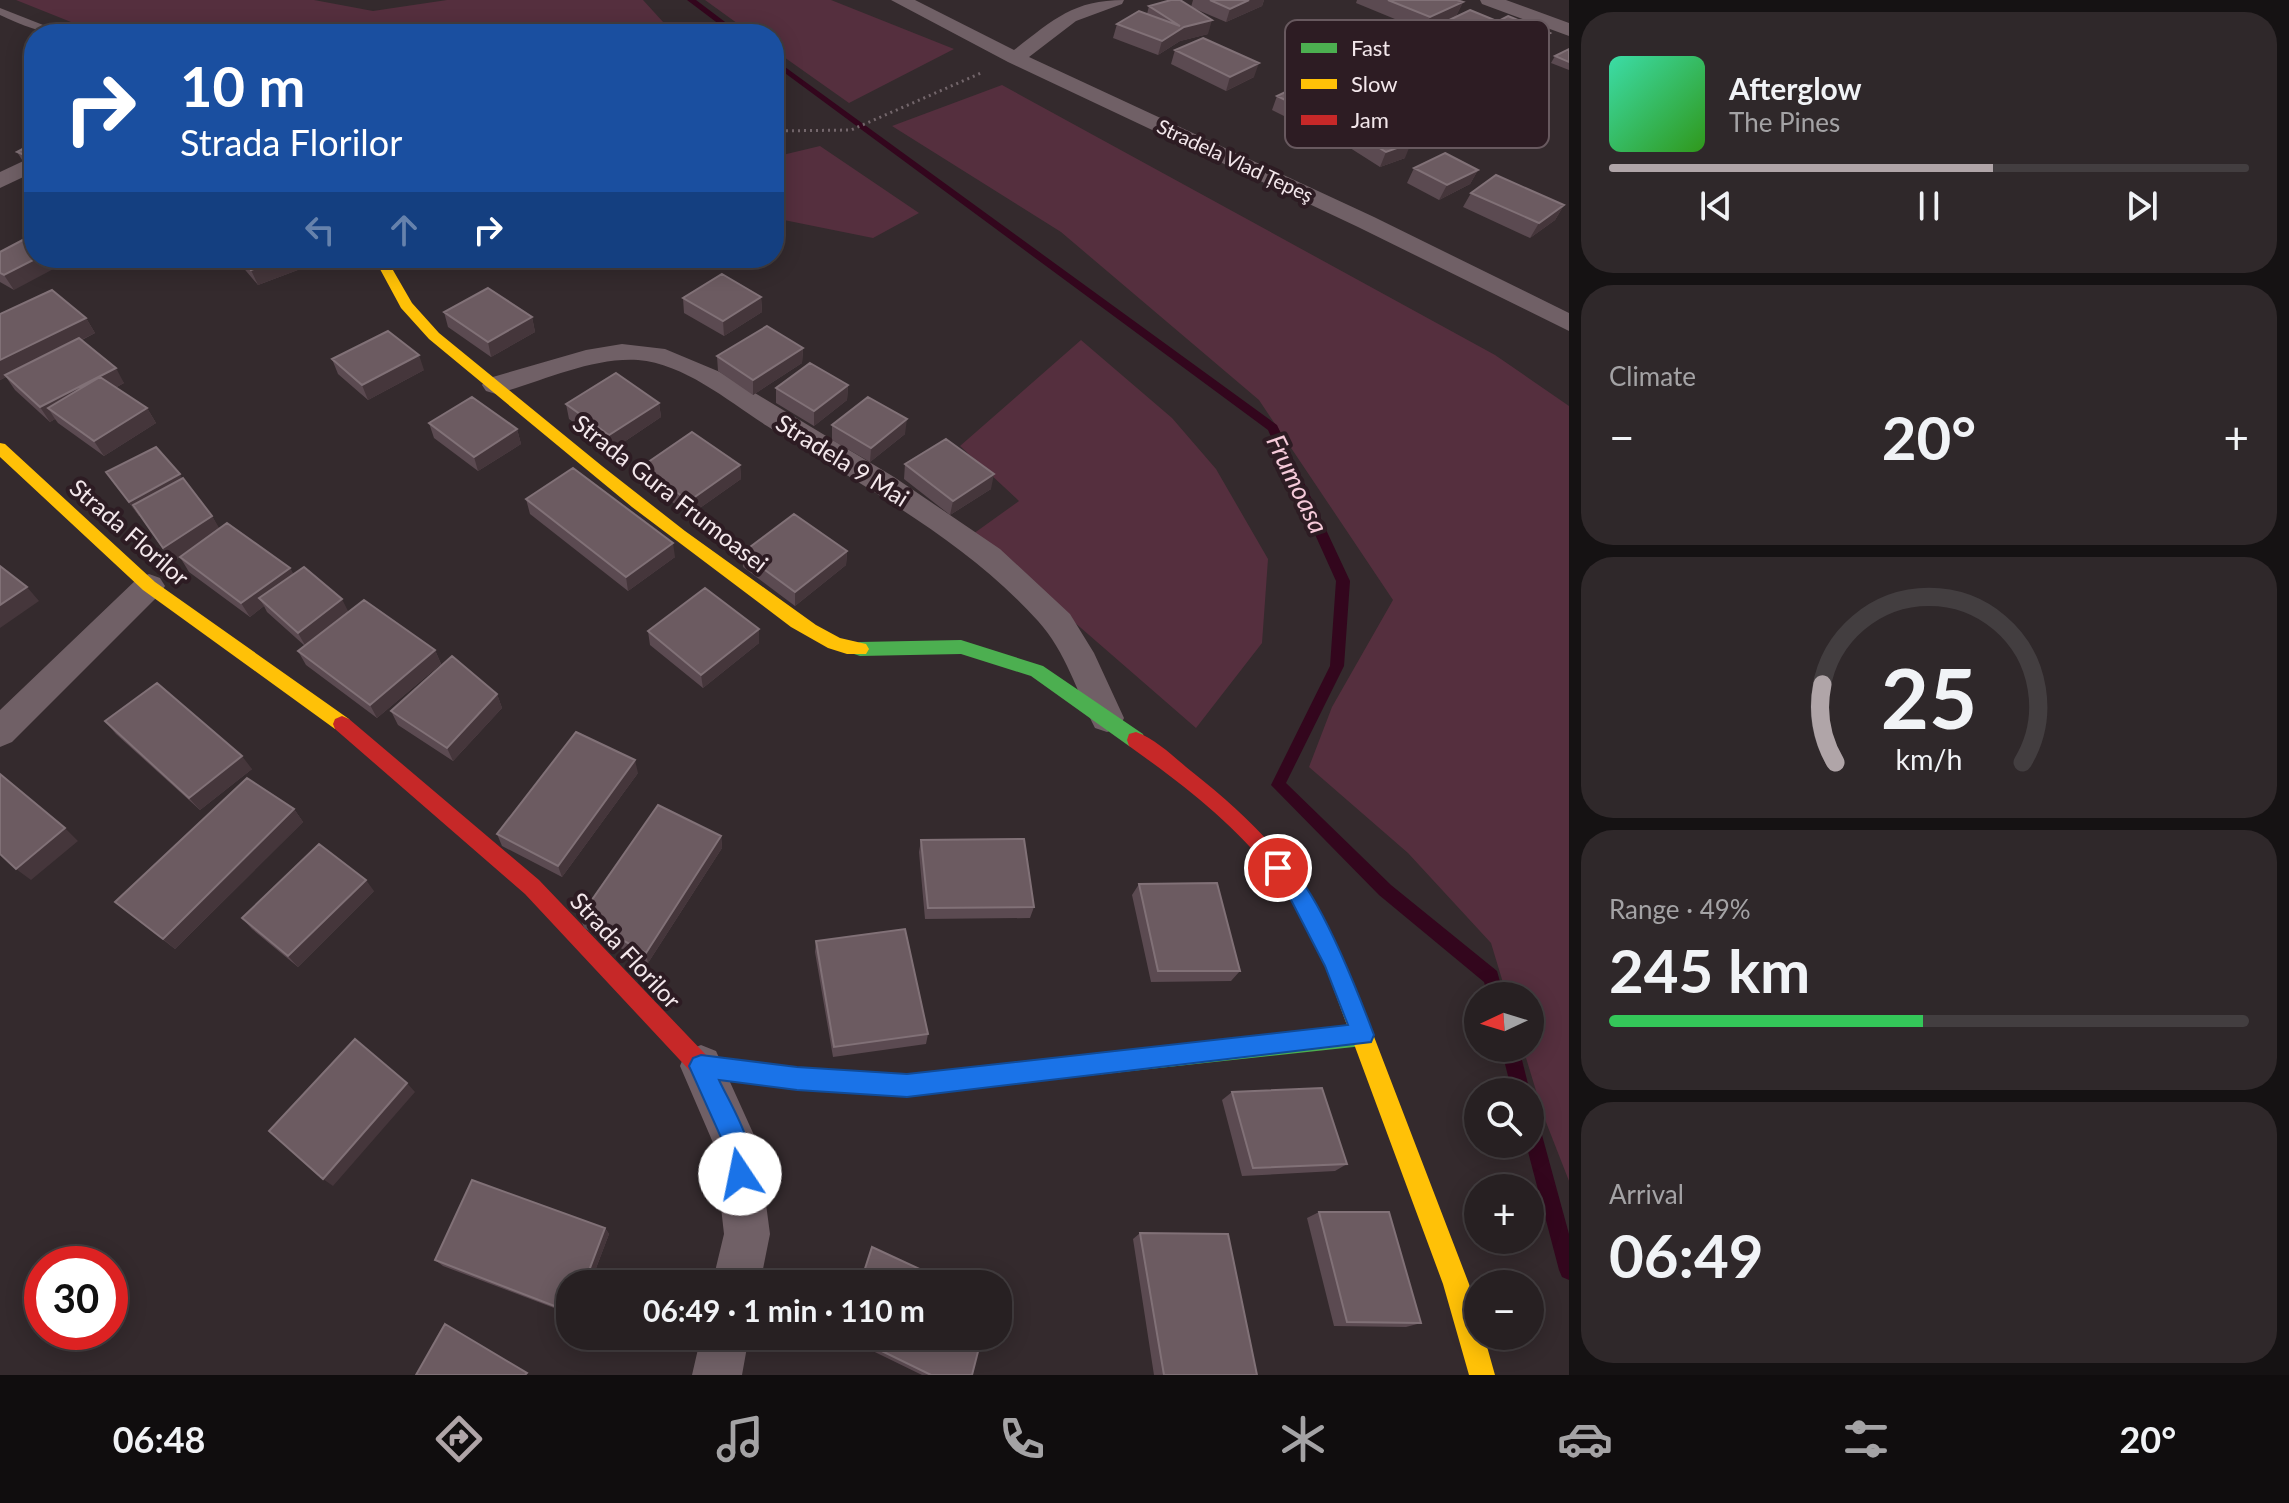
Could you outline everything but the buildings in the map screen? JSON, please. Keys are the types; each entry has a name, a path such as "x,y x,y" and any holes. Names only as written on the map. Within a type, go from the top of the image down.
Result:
{"street":[{"name":"Stradela Vlad Țepeş","path":"900,0 1015,58 1366,222 1569,323"},
{"path":"1015,58 1069,17 1115,0"},
{"path":"1489,0 1542,20"},
{"path":"1549,22 1569,30"},
{"path":"0,181 24,168"},
{"name":"Strada Gura Frumoasei","path":"386,268 406,305 434,336 689,545 817,634 850,649 961,647 1037,671 1107,718 1190,781 1244,830 1295,887 1334,961 1456,1284 1482,1375"},
{"name":"Stradela 9 Mai","path":"496,385 602,357 636,352 675,360 879,484 994,562 1051,614 1087,672 1107,718"},
{"name":"Strada Florilor","path":"0,448 149,586 341,723 532,887 701,1066"},
{"path":"0,732 149,586"},
{"path":"701,1066 797,1079 907,1085 1363,1035"},
{"path":"701,1066 736,1144 747,1234 739,1270"},
{"path":"717,1375 722,1350"}],"lane":[{"path":"0,11 27,24"}],"path":[{"path":"784,131 851,130 1015,58"}],"shaded area":[{"path":"16,0 314,0 373,11 447,0 643,0 665,24 76,24"},
{"path":"705,0 831,0 954,49 849,103 784,57 784,24 738,24"},
{"path":"1002,85 1495,355 1569,406 1569,1181 1544,1117 1544,1078 1532,1078 1527,1062 1544,1062 1544,982 1503,982 1491,943 1408,853 1309,767 1332,707 1393,600 1259,400 1061,232 892,126"},
{"path":"820,146 919,213 873,238 784,220 784,155"},
{"path":"1081,340 1172,418 1216,469 1268,559 1262,643 1196,728 973,534 1019,501 960,446"}],"waterway":[{"name":"Frumoasa","path":"691,0 723,24"},
{"name":"Frumoasa","path":"784,68 1273,428 1343,581 1337,666 1278,785 1385,890 1491,977 1492,982"},
{"name":"Frumoasa","path":"1514,1062 1518,1078"},
{"name":"Frumoasa","path":"1539,1158 1569,1270"}],"traffic: fast":[{"path":"860,649 961,647 1037,671 1136,740"},
{"path":"1122,1061 1363,1035"}],"traffic: slow":[{"path":"386,268 406,305 434,336 597,470 722,567 810,630 834,644 860,649"},
{"path":"0,448 149,586 342,724"},
{"path":"1342,982 1456,1284 1482,1375"},
{"path":"782,1077 907,1085 1122,1061"}],"traffic: jam":[{"path":"342,724 532,887 701,1066 782,1077"},
{"path":"1136,740 1222,808 1280,867 1315,921 1342,982"}],"route":[{"path":"740,1174 736,1144 701,1066 797,1079 907,1085 1363,1035 1334,961 1295,887 1278,868"}]}
